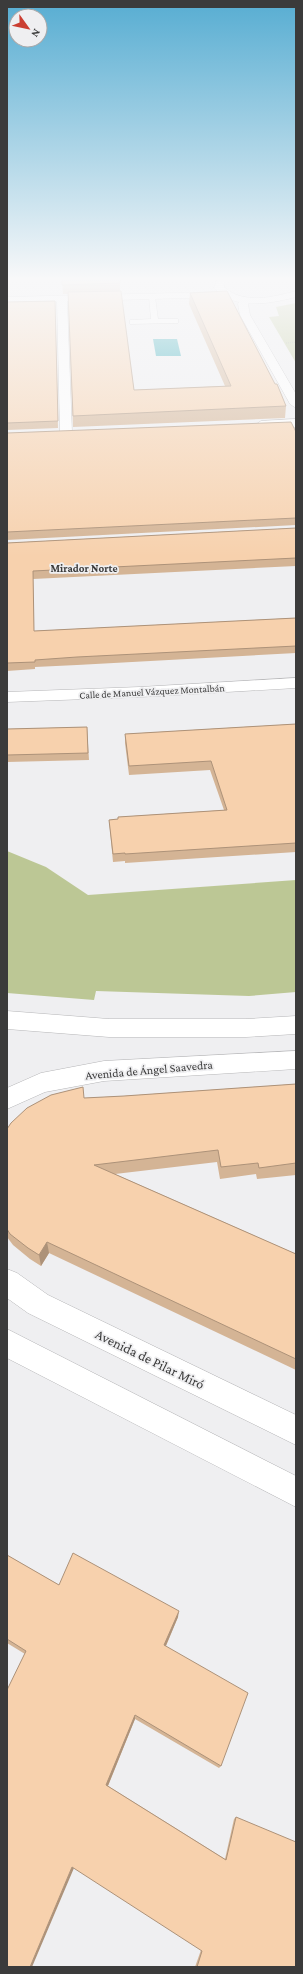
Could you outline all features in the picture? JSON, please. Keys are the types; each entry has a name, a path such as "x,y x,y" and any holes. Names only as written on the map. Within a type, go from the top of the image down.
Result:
{"street":[{"path":"64,372 66,433"},
{"path":"278,372 296,404"},
{"path":"248,425 296,424"},
{"path":"51,433 82,432"},
{"name":"Calle de Manuel Vázquez Montalbán","path":"7,697 140,692 296,683"},
{"path":"7,1020 109,1028 246,1028 296,1025"},
{"name":"Avenida de Ángel Saavedra","path":"7,1099 40,1083 104,1071 296,1060"},
{"name":"Avenida de Pilar Miró","path":"7,1282 38,1304 296,1430"},
{"path":"7,1343 296,1492"}],"green space":[{"path":"7,851 46,867 88,895 296,880 296,992 249,996 96,991 94,1000 7,993"}],"building":[{"path":"7,372 57,372 58,421 7,423"},
{"path":"71,372 132,372 134,390 231,386 225,372 269,372 275,384 277,384 286,406 73,416"},
{"path":"291,422 296,432 296,518 7,532 7,433"},
{"path":"296,528 296,558 33,571 34,631 296,618 296,646 77,657 35,660 35,662 7,663 7,543"},
{"path":"296,724 296,843 113,854 109,820 118,819 118,817 227,810 211,761 129,766 125,734"},
{"path":"87,727 88,753 7,755 7,729"},
{"path":"296,1084 296,1163 259,1168 258,1163 221,1167 218,1150 94,1165 296,1254 296,1359 47,1242 39,1255 10,1234 7,1229 7,1129 11,1123 27,1108 51,1095 83,1087 84,1098"},
{"path":"73,1553 179,1611 164,1645 248,1693 221,1766 135,1715 106,1785 226,1860 236,1817 296,1842 296,1967 197,1967 202,1951 72,1867 30,1967 7,1967 7,1690 26,1651 7,1639 7,1555 59,1585"}],"district":[{"name":"Mirador Norte","path":"84,568"}]}
